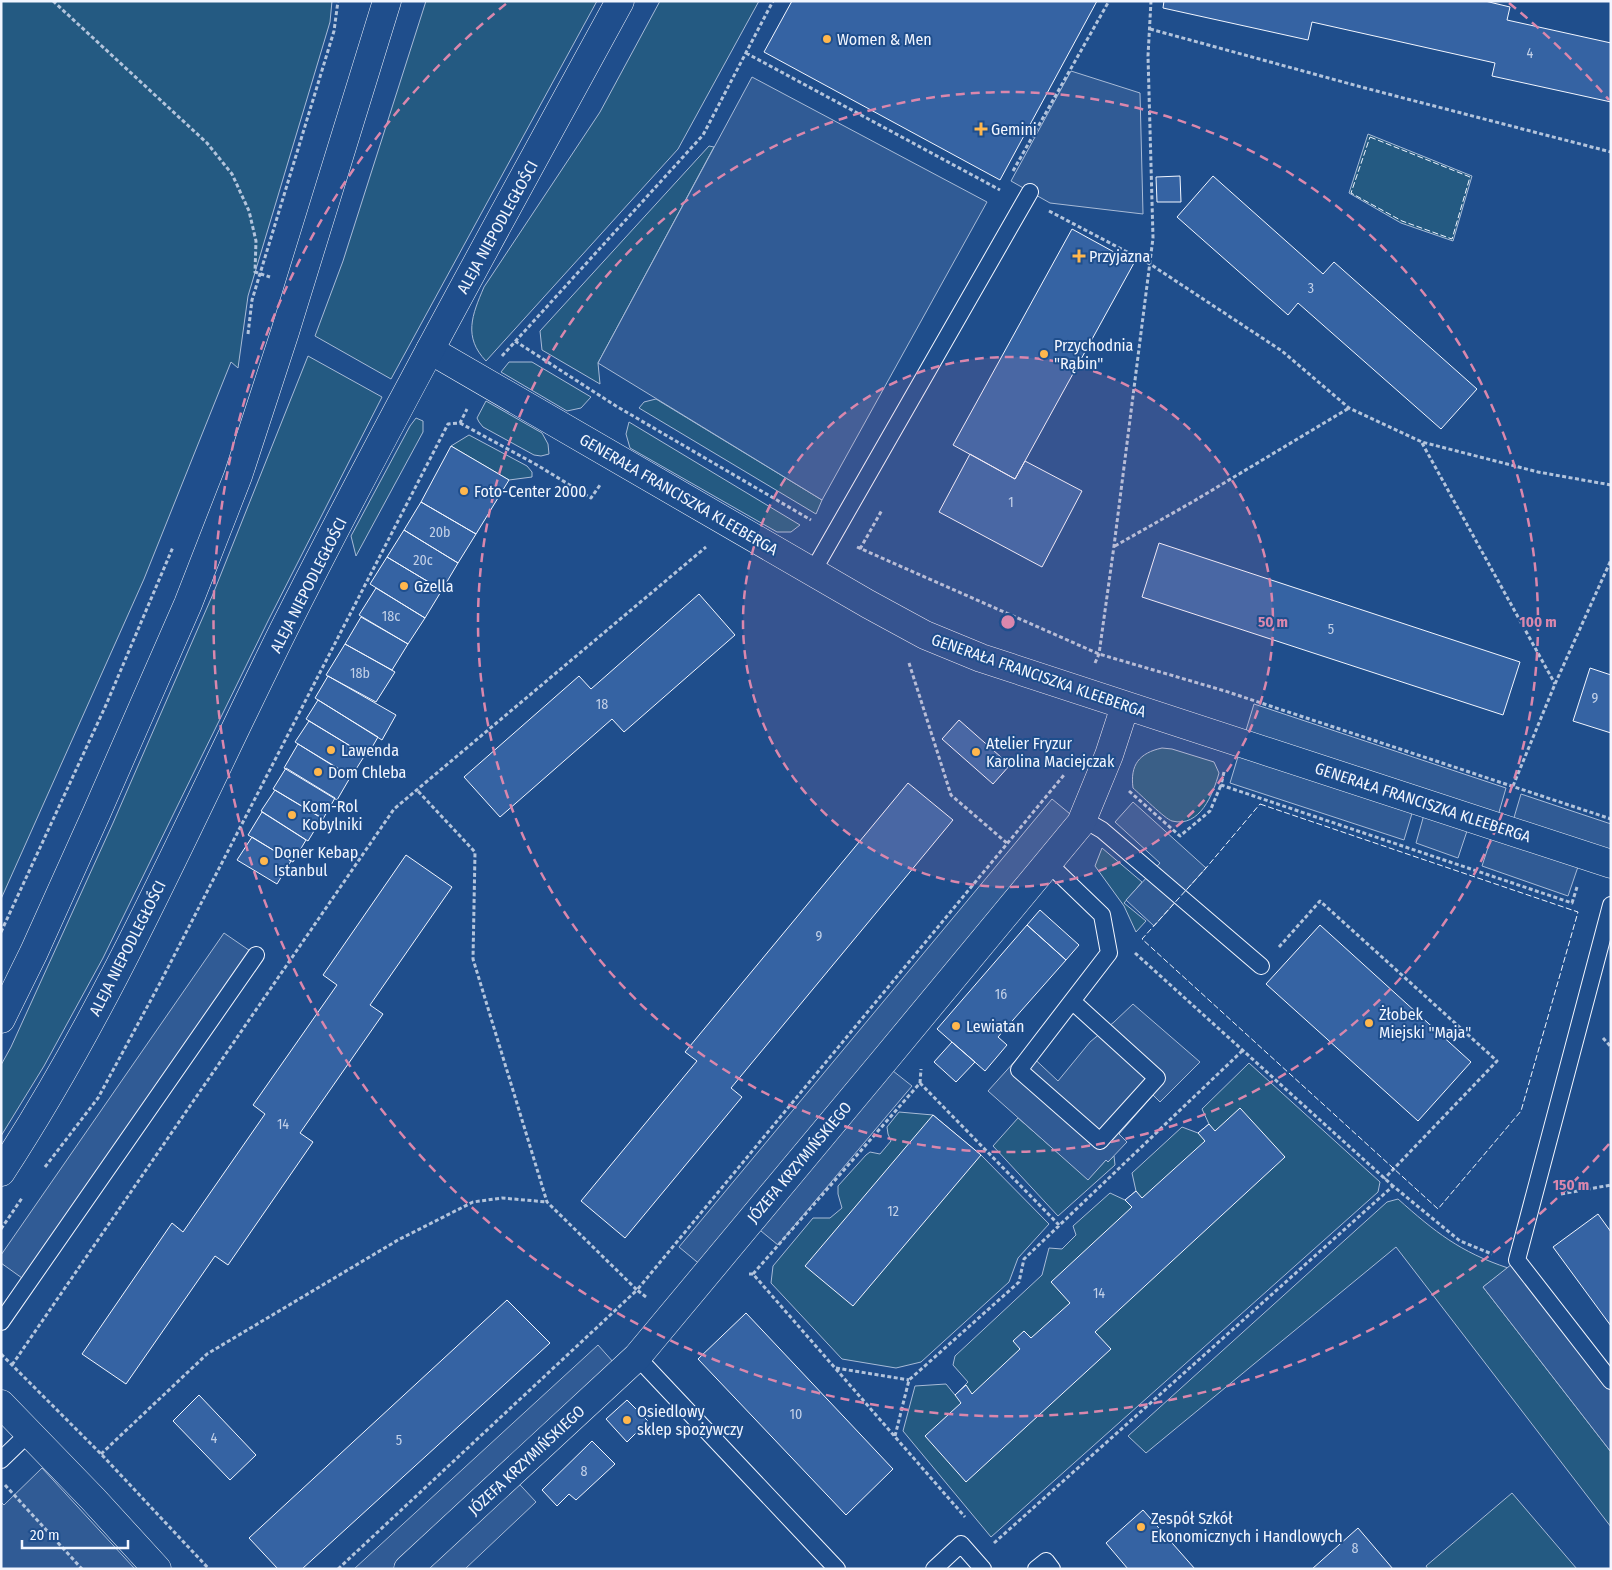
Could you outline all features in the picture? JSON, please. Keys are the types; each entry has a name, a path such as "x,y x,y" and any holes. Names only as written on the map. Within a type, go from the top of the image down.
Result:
{"street":[{"path":"1,1019 34,952 188,604 238,476 285,332 387,1"},
{"name":"ALEJA NIEPODLEGŁOŚCI","path":"1,1172 62,1075 99,1006 285,628 430,350 620,1"},
{"name":"GENERAŁA FRANCISZKA KLEEBERGA","path":"430,350 925,635 981,658 1611,864"},
{"name":"JÓZEFA KRZYMIŃSKIEGO","path":"408,1569 637,1357 1048,863 1081,823 1109,755 1125,706"},
{"path":"1,1404 93,1499 157,1569"}],"lane":[{"path":"813,571 1030,192"},
{"path":"1083,818 1102,830 1262,966"},
{"path":"1048,863 1102,915 1109,953 1072,1001 1019,1070 1100,1140 1157,1078 1072,1001"},
{"path":"1611,905 1517,1260 1611,1381"},
{"path":"1,1322 256,955"},
{"path":"637,1357 837,1569"},
{"path":"1,1460 29,1433"},
{"path":"934,1569 961,1544 979,1565"},
{"path":"1036,1569 1046,1561 1052,1569"}],"path":[{"path":"53,1 207,143 232,174 249,212 256,241 255,272 270,277"},
{"path":"247,342 252,300 334,31 338,1"},
{"path":"40,1173 98,1098 169,966 448,424 460,423 493,367 703,135 772,1"},
{"path":"1012,174 1109,1"},
{"path":"1084,692 1099,654 1150,264 1152,238 1148,56 1151,1"},
{"path":"1150,29 1611,152"},
{"path":"746,53 1002,192"},
{"path":"1048,210 1150,264 1282,351 1349,408 1422,442 1538,472 1611,485"},
{"path":"515,342 616,406 860,549 1099,654 1224,691 1611,819"},
{"path":"1114,546 1194,501 1349,408"},
{"path":"1422,442 1555,684"},
{"path":"860,549 884,505"},
{"path":"1,932 106,705 176,540"},
{"path":"12,1365 394,809 712,541"},
{"path":"1513,786 1555,684 1611,560"},
{"path":"907,658 951,795 1008,844"},
{"path":"338,1569 637,1290 1069,770"},
{"path":"1122,785 1180,836 1210,811 1220,785"},
{"path":"416,789 475,852 473,959 547,1202 637,1290 670,1317"},
{"path":"1262,966 1320,901 1497,1061 1384,1179"},
{"path":"1130,949 1384,1179 1460,1240 1485,1252 1517,1260"},
{"path":"895,1436 909,1380 1019,1282 1024,1259 1242,1051"},
{"path":"746,1274 754,1274 920,1083 1059,1226"},
{"path":"1533,1198 1611,1185"},
{"path":"979,1565 1393,1186"},
{"path":"1,1229 23,1196"},
{"path":"101,1454 207,1354 398,1240 474,1202 502,1198 547,1202"},
{"path":"754,1274 971,1524"},
{"path":"1,1354 101,1454 209,1569"},
{"path":"835,1368 909,1380"},
{"path":"1,1481 82,1569"}],"shaded area":[{"path":"1,1 332,1 330,22 248,296 238,368 231,362 144,579 1,899"},
{"path":"426,1 597,1 391,379 315,336 343,261"},
{"path":"660,1 759,1 678,149 486,361 474,343 472,334 473,316 484,287 600,112"},
{"path":"1071,71 1140,93 1143,214 1050,203 1011,181"},
{"path":"752,77 987,202 822,500 598,363"},
{"path":"1368,134 1472,176 1453,241 1401,223 1349,193"},
{"path":"709,146 714,147 598,363 600,384 542,350 540,331"},
{"path":"308,356 382,397 268,621 103,958 44,1066 1,1136 1,1065 11,1047 113,823 213,594"},
{"path":"509,362 532,362 591,397 581,408 567,411 501,372"},
{"path":"656,399 822,500 816,514 639,408 644,402"},
{"path":"486,401 542,433 548,444 549,454 534,455 483,427 477,418"},
{"path":"416,418 423,421 423,432 356,556 351,536"},
{"path":"629,422 800,525 791,532 777,532 630,448 626,434"},
{"path":"469,435 527,466 532,472 532,477 509,480 451,446"},
{"path":"1254,704 1506,788 1495,826 1471,819 1458,858 1416,843 1427,804 1416,800 1404,840 1230,783"},
{"path":"1162,748 1172,749 1214,762 1219,773 1204,808 1198,814 1182,822 1169,819 1133,788 1133,773 1138,761 1147,753"},
{"path":"1521,794 1611,824 1611,864 1582,855 1568,896 1482,866 1495,826 1510,831"},
{"path":"1052,799 1081,823 883,1063 912,1086 778,1245 750,1222 708,1271 679,1247"},
{"path":"1133,802 1206,868 1154,926 1126,900 1160,863 1115,822"},
{"path":"1102,848 1142,882 1124,903 1146,921 1136,932 1124,906 1095,866"},
{"path":"224,933 256,955 29,1283 1,1263 1,1255"},
{"path":"1133,1004 1200,1062 1160,1102 1153,1095 1119,1134 1127,1142 1108,1162 1106,1160 1088,1180 988,1091 1025,1050 1058,1081 1090,1042"},
{"path":"1249,1063 1380,1182 1378,1192 991,1537 903,1431 915,1386 946,1384 955,1395 968,1382 953,1365 955,1356 1042,1275 1049,1248 1062,1249 1076,1235 1073,1226 1110,1193 1125,1200 1136,1191 1132,1173 1182,1127 1198,1133 1209,1124 1202,1109"},
{"path":"899,1112 933,1115 981,1155 1049,1224 1018,1258 1009,1282 921,1362 896,1368 842,1359 771,1283 773,1266 813,1218 830,1218 842,1208 838,1186 866,1155 870,1152 880,1154 891,1141 887,1127"},
{"path":"1018,1118 1088,1179 1106,1160 1108,1162 1114,1156 1115,1165 1058,1216 993,1146"},
{"path":"1398,1199 1449,1240 1476,1255 1508,1268 1483,1287 1611,1452 1611,1527 1396,1247 1146,1453 1128,1436 1387,1202"},
{"path":"1517,1260 1611,1381 1611,1452 1483,1287"},
{"path":"598,1345 622,1372 510,1474 536,1502 465,1569 354,1569"},
{"path":"42,1468 135,1569 1,1569 1,1502 4,1505"},
{"path":"1512,1493 1577,1569 1428,1569 1426,1566"}],"building":[{"path":"792,1 1097,1 1000,180 764,52"},
{"path":"1164,1 1485,1 1510,7 1507,20 1611,43 1611,102 1492,76 1495,63 1312,22 1308,40 1163,8"},
{"path":"1180,176 1181,202 1157,202 1156,177"},
{"path":"1213,176 1323,274 1334,262 1477,389 1441,429 1298,303 1288,315 1177,217"},
{"name":"Przychodnia \"Rąbin\"","path":"1072,229 1134,263 1015,479 953,445"},
{"name":"Foto-Center 2000","path":"451,446 509,480 476,534 421,502"},
{"path":"970,454 1015,479 1025,461 1082,491 1042,567 939,512"},
{"path":"421,502 476,534 458,563 404,530"},
{"path":"404,530 458,563 442,590 387,557"},
{"path":"1159,543 1520,662 1503,715 1142,597"},
{"name":"Gzella","path":"387,557 442,590 425,618 370,584"},
{"path":"376,588 425,618 408,644 359,615"},
{"path":"699,594 735,635 624,732 612,719 500,817 464,777 579,676 591,689"},
{"path":"361,617 408,644 392,670 345,644"},
{"path":"345,644 395,672 376,702 326,675"},
{"path":"1590,668 1611,675 1611,733 1573,721"},
{"path":"328,676 396,715 382,740 315,698"},
{"path":"318,700 378,737 367,756 306,719"},
{"name":"Atelier Fryzur Karolina Maciejczak","path":"959,720 1010,765 993,784 942,739"},
{"name":"Lawenda","path":"309,721 365,755 351,777 295,742"},
{"name":"Dom Chleba","path":"298,744 351,776 337,800 284,768"},
{"path":"286,768 335,798 323,819 273,789"},
{"path":"908,783 953,820 731,1088 742,1097 625,1238 581,1201 697,1061 685,1052"},
{"name":"Kom-Rol Kobylniki","path":"275,790 322,818 308,841 261,811"},
{"path":"262,812 306,840 293,862 248,835"},
{"name":"Doner Kebap Istanbul","path":"252,837 291,861 277,884 237,860"},
{"path":"406,855 452,887 370,1005 383,1014 300,1133 313,1142 228,1265 215,1256 126,1384 82,1354 172,1223 183,1232 265,1114 253,1105 337,985 323,975"},
{"path":"1040,910 1079,945 1066,960 1027,925"},
{"path":"1027,925 1066,960 998,1037 1007,1045 985,1071 937,1029"},
{"name":"Żłobek Miejski \"Maja\"","path":"1320,925 1471,1062 1418,1121 1266,984"},
{"path":"952,1042 975,1062 956,1082 934,1062"},
{"path":"1240,1108 1285,1157 1095,1332 1111,1349 966,1482 925,1436 961,1403 955,1395 966,1385 972,1394 1020,1349 1013,1341 1024,1331 1031,1338 1070,1303 1051,1282 1132,1207 1125,1200 1136,1191 1142,1198 1205,1141 1198,1133 1209,1124 1215,1131"},
{"path":"933,1115 981,1155 853,1306 805,1266"},
{"path":"1598,1214 1611,1232 1611,1326 1553,1247"},
{"path":"507,1300 550,1343 302,1569 278,1569 249,1538"},
{"path":"746,1313 893,1469 846,1515 698,1359"},
{"path":"199,1395 256,1455 230,1480 173,1421"},
{"name":"Osiedlowy sklep spożywczy","path":"627,1400 648,1421 627,1442 606,1419"},
{"path":"592,1441 615,1464 576,1500 569,1494 557,1506 542,1490"},
{"name":"Zespół Szkół Ekonomicznych i Handlowych","path":"1143,1510 1195,1569 1128,1569 1106,1543"},
{"name":"Zespół Szkół Ekonomicznych i Handlowych","path":"1358,1528 1393,1569 1312,1569"}],"fence":[{"path":"1370,137 1470,177 1452,239 1402,221 1351,193 1370,137"},
{"path":"1260,804 1578,912 1521,1111 1438,1209 1142,939 1260,804"}],"place":[{"name":"Women & Men","path":"827,39"},
{"name":"Gemini","path":"981,129"},
{"name":"Przyjazna","path":"1079,256"},
{"name":"Przychodnia \"Rąbin\"","path":"1044,354"},
{"name":"Foto-Center 2000","path":"464,491"},
{"name":"Gzella","path":"404,586"},
{"name":"Lawenda","path":"331,750"},
{"name":"Atelier Fryzur Karolina Maciejczak","path":"976,752"},
{"name":"Dom Chleba","path":"318,772"},
{"name":"Kom-Rol Kobylniki","path":"292,815"},
{"name":"Doner Kebap Istanbul","path":"264,861"},
{"name":"Żłobek Miejski \"Maja\"","path":"1369,1023"},
{"name":"Lewiatan","path":"956,1026"},
{"name":"Osiedlowy sklep spożywczy","path":"627,1420"},
{"name":"Zespół Szkół Ekonomicznych i Handlowych","path":"1141,1527"}]}
